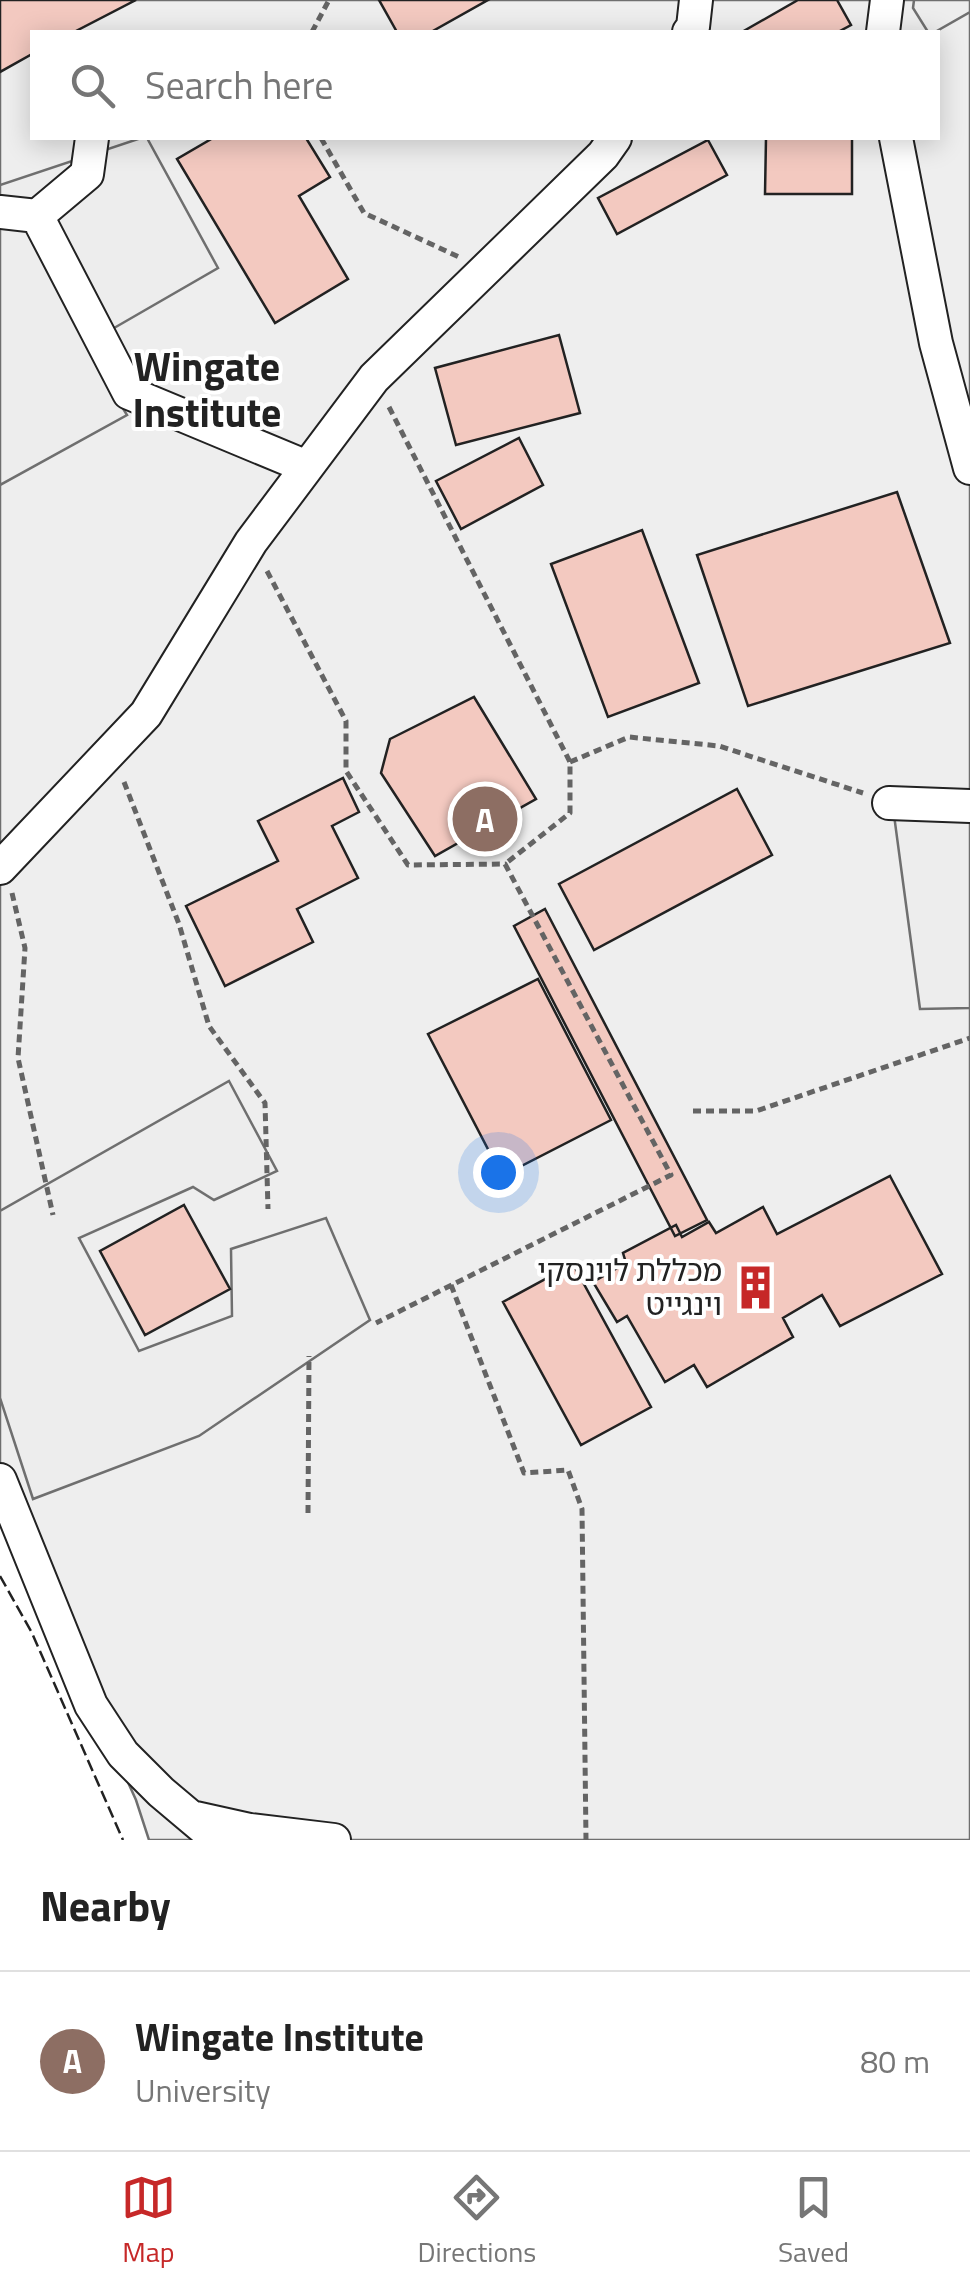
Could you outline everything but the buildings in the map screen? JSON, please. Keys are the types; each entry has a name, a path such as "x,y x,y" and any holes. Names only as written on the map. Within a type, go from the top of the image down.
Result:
{"lane":[{"path":"691,30 696,0"},
{"path":"883,30 887,0"},
{"path":"0,212 37,216 88,174 92,140"},
{"path":"3,866 146,714 251,542 374,378 603,155 614,140"},
{"path":"896,140 936,343 970,468"},
{"path":"37,216 130,392 307,467"},
{"path":"889,804 970,806"},
{"path":"0,1480 91,1705 123,1754 161,1792 207,1829 334,1840"}],"path":[{"path":"313,30 329,0"},
{"path":"322,140 364,213 484,268"},
{"path":"251,542 346,721 346,771 408,865 505,864 570,813 570,762 374,378"},
{"path":"570,762 629,737 719,746 889,804"},
{"path":"112,752 180,924 210,1026 265,1103 268,1210"},
{"path":"376,1323 672,1175 505,864"},
{"path":"3,866 25,948 18,1058 53,1215"},
{"path":"693,1110 756,1111 970,1038"},
{"path":"450,1286 524,1473 568,1470 582,1509 586,1840"},
{"path":"308,1513 310,1356"}],"shaded area":[{"name":"Wingate Institute","path":"0,0 970,0 970,1840 149,1840 136,1800 0,1500"},
{"path":"914,0 970,0 970,12 938,30 927,30 913,8"},
{"path":"135,140 148,140 218,268 95,339 111,389 127,415 0,485 0,185"},
{"path":"894,815 970,815 970,1008 920,1009"},
{"path":"229,1081 277,1171 214,1200 193,1187 79,1238 139,1351 232,1316 231,1249 326,1218 370,1320 199,1436 33,1499 0,1398 0,1211"}],"fence":[{"path":"0,1576 32,1633 123,1840"}],"place":[{"name":"Wingate Institute","path":"485,819"},
{"name":"מכללת לוינסקי וינגייט","path":"755,1288"}],"district":[{"name":"Wingate Institute","path":"207,390"}]}
